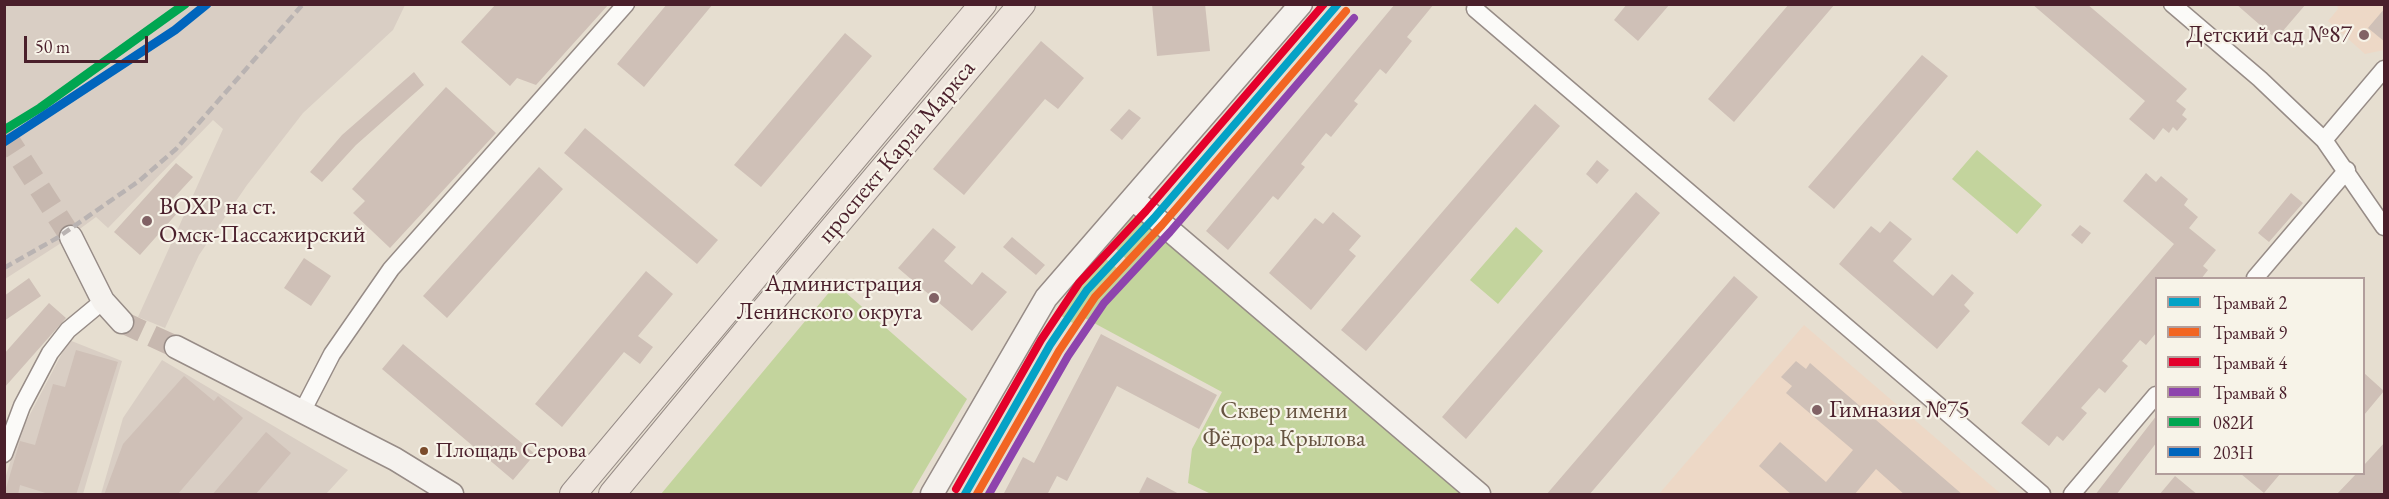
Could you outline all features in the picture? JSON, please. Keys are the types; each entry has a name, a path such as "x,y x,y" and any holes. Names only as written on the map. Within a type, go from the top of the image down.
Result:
{"main road":[{"name":"проспект Карла Маркса","path":"573,495 983,4"},
{"name":"проспект Карла Маркса","path":"612,495 1022,4"},
{"path":"876,133 898,151"}],"street":[{"path":"302,412 332,354 391,269 626,4"},
{"path":"932,495 1046,298 1301,4"},
{"path":"2172,4 2260,79 2324,140 2385,227"},
{"path":"1475,9 2042,495"},
{"path":"2324,140 2385,69"},
{"path":"2257,277 2347,170"},
{"path":"1133,199 1479,495"},
{"path":"72,237 103,301 122,322"},
{"path":"4,454 22,406 50,353 68,330 103,301"},
{"path":"176,347 394,459 452,495"},
{"path":"2072,495 2155,397"}],"shaded area":[{"path":"5,5 405,5 393,30 303,113 247,185 199,255 165,328 138,317 223,129 213,120 108,228 96,217 5,279"},
{"name":"Детский сад №87","path":"2337,5 2384,5 2384,50 2365,54 2328,21 2338,9"},
{"name":"Гимназия №75","path":"1804,325 2001,494 1659,494"},
{"path":"69,340 122,361 83,494 5,494 5,479 17,439"},
{"path":"162,360 348,470 326,494 101,494 123,418"}],"green space":[{"path":"1977,150 2042,205 2017,234 1952,179"},
{"name":"Сквер имени Фёдора Крылова","path":"1132,217 1144,219 1473,494 1211,494 1188,483 1192,449 1222,392 1081,316 1076,325 1055,312 1077,280 1100,254 1119,270 1128,261 1110,243"},
{"path":"1516,227 1543,251 1498,304 1470,280"},
{"path":"836,284 967,399 911,494 661,494"}],"building":[{"path":"496,4 609,4 536,85 517,78 510,86 461,42"},
{"path":"667,4 713,4 644,87 617,64"},
{"path":"1152,4 1205,4 1210,51 1157,56"},
{"path":"1395,4 1434,4 1407,37 1412,41 1386,74 1380,69 1354,101 1358,104 1331,137 1326,133 1301,164 1305,167 1278,200 1273,196 1228,250 1206,231"},
{"path":"1627,4 1670,4 1638,41 1614,20"},
{"path":"1789,4 1835,4 1734,122 1708,99"},
{"path":"2032,4 2087,4 2187,89 2176,101 2186,109 2182,115 2187,119 2177,131 2173,127 2169,133 2163,128 2154,140 2129,119 2145,101"},
{"path":"2236,4 2306,4 2276,39"},
{"path":"2385,8 2385,42 2368,28"},
{"path":"845,33 872,56 761,187 734,165"},
{"path":"1041,41 1084,78 1058,109 1045,99 964,195 933,169"},
{"path":"1922,55 1948,76 1834,209 1808,187"},
{"path":"414,72 424,85 356,145 322,182 310,172 342,135"},
{"path":"446,87 496,133 390,248 353,213 365,201 352,189"},
{"path":"1535,104 1560,126 1366,351 1341,330"},
{"path":"1129,109 1141,118 1122,140 1110,130"},
{"path":"585,128 718,240 697,264 564,153"},
{"path":"1597,160 1609,170 1597,184 1586,174"},
{"name":"ВОХР на ст. Омск-Пассажирский","path":"176,163 193,177 170,202 179,211 140,255 114,232"},
{"path":"539,167 563,189 447,318 423,296"},
{"path":"2146,173 2156,182 2161,176 2188,199 2184,205 2198,217 2189,228 2216,250 2203,266 2208,270 2203,277 2155,277 2155,334 2146,345 2140,340 2122,361 2128,366 2105,393 2099,388 2081,408 2087,413 2063,441 2057,436 2049,446 2021,423 2174,244 2123,201"},
{"path":"1636,192 1660,213 1466,439 1442,417"},
{"path":"2291,193 2303,203 2269,242 2258,233"},
{"path":"1333,212 1361,236 1349,250 1356,256 1311,310 1269,273 1315,218 1323,224"},
{"path":"1890,221 1912,239 1893,261 1933,296 1952,274 1974,293 1964,305 1970,311 1937,349 1839,264 1871,226 1880,233"},
{"path":"2080,225 2091,233 2082,244 2071,235"},
{"path":"933,228 956,247 944,261 972,285 982,272 1007,292 972,331 898,268"},
{"path":"1012,237 1045,265 1036,275 1003,247"},
{"path":"304,258 331,276 311,306 284,288"},
{"path":"646,271 673,294 638,336 653,347 640,364 624,352 562,427 535,404"},
{"path":"1734,276 1758,297 1589,495 1546,495"},
{"path":"29,278 41,296 4,321 4,296"},
{"path":"49,303 66,318 4,388 4,354"},
{"path":"1101,334 1217,395 1199,429 1117,386 1067,481 1057,476 1047,495 1003,495 1023,457 1034,463"},
{"path":"403,344 535,454 513,480 382,369"},
{"path":"76,350 118,362 76,495 52,495 20,485 18,495 4,495 20,441 35,445 53,384 65,387"},
{"path":"1796,361 1806,369 1810,363 1963,495 1905,495 1876,469 1854,495 1792,495 1759,466 1780,442 1826,482 1853,450 1786,393 1792,386 1781,377"},
{"path":"2365,374 2384,391 2365,414"},
{"path":"184,376 214,401 218,396 243,418 177,495 104,495 123,444"},
{"path":"2155,418 2155,445 2116,495 2095,495"},
{"path":"266,432 291,453 255,495 212,495"},
{"path":"2385,442 2385,495 2336,495 2355,475 2365,475 2365,464"},
{"path":"2242,475 2279,475 2264,493"},
{"path":"2175,476 2198,495 2159,495"},
{"path":"1147,477 1181,495 1138,495"}],"tunnel":[{"path":"4,133 71,237"},
{"path":"122,322 176,347"}],"railway":[{"path":"4,268 57,238 139,181 176,149 303,4"}],"tram line":[{"name":"4","path":"956,489 1041,340 1079,283 1146,211 1324,4"},
{"name":"2","path":"965,494 1050,345 1087,290 1154,218 1338,4"},
{"name":"9","path":"977,494 1059,351 1095,297 1162,225 1346,11"},
{"name":"8","path":"989,494 1068,356 1104,303 1170,232 1354,18"}],"transit line":[{"name":"082И","path":"4,130 40,108 185,4"},
{"name":"203Н","path":"4,142 175,30 207,4"}],"place":[{"name":"Детский сад №87","path":"2364,35"},
{"name":"ВОХР на ст. Омск-Пассажирский","path":"147,221"},
{"name":"Администрация Ленинского округа","path":"934,298"},
{"name":"Гимназия №75","path":"1817,410"},
{"name":"Площадь Серова","path":"424,451"}]}
